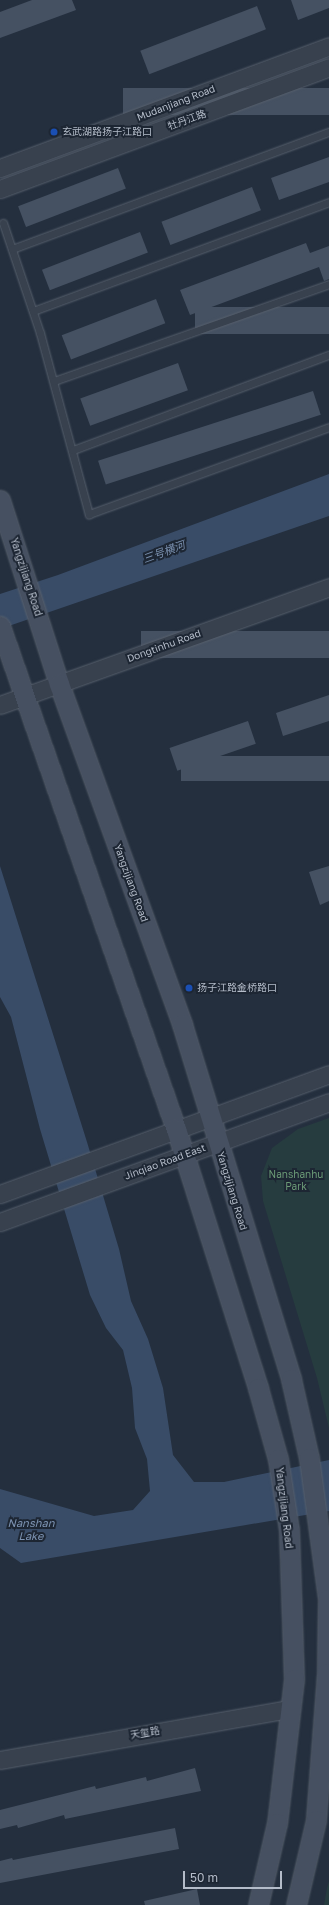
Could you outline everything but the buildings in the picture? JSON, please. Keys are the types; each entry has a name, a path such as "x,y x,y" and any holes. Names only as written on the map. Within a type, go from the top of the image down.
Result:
{"main road":[{"name":"Yangzijiang Road","path":"0,500 26,575 59,684 182,1024 209,1117 291,1379 309,1458 319,1519 328,1599 328,1673 316,1820 296,1905"},
{"name":"Yangzijiang Road","path":"0,626 185,1155 258,1388 278,1459 289,1530 294,1679 277,1823 258,1905"}],"street":[{"name":"Mudanjiang Road","path":"0,168 329,46"},
{"name":"牡丹江路","path":"0,189 329,67"},
{"name":"Dongtinhu Road","path":"0,706 329,587"},
{"path":"0,1194 329,1074"},
{"name":"Jinqiao Road East","path":"0,1222 329,1102"},
{"name":"天玺路","path":"0,1760 290,1709"}],"lane":[{"path":"12,249 329,132"},
{"path":"33,310 329,202"},
{"path":"3,223 33,310 54,381 89,514 329,427"},
{"path":"54,381 329,284"},
{"path":"73,450 329,355"}],"green space":[{"name":"Nanshanhu Park","path":"329,1118 329,1428 317,1378 263,1201 261,1176 272,1148 298,1129"},
{"path":"329,1881 329,1905 324,1905 327,1888"}],"water":[{"name":"三号横河","path":"329,474 329,516 0,629 0,594 58,575"},
{"name":"Nanshan Lake","path":"0,866 87,1142 119,1249 131,1301 148,1339 163,1388 173,1455 194,1482 224,1482 329,1460 329,1511 21,1563 0,1548 0,1489 94,1516 133,1510 150,1491 147,1459 135,1428 132,1388 123,1350 106,1328 90,1295 40,1129 11,1017 0,997"}],"place":[{"name":"玄武湖路扬子江路口","path":"54,132"},
{"name":"扬子江路金桥路口","path":"189,988"}]}
